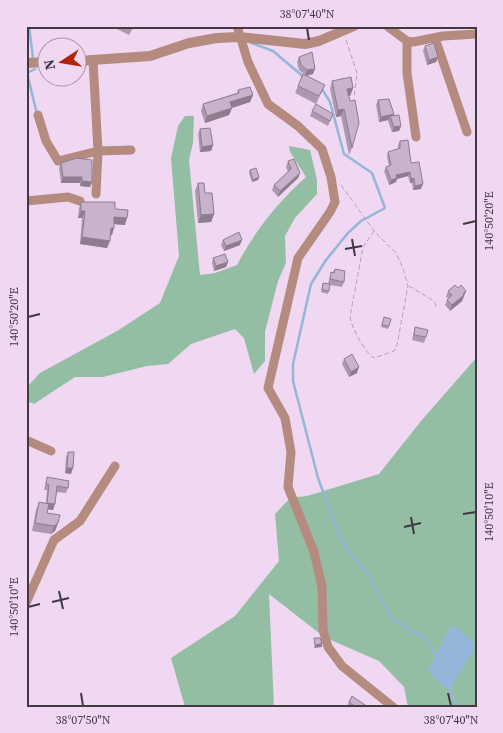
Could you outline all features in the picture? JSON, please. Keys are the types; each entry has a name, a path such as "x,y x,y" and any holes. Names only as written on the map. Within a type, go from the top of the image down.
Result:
{"street":[{"path":"88,60 150,56 189,43 218,38 238,31 305,44 343,32 354,26"},
{"path":"387,26 407,41 416,42 477,34"},
{"path":"238,31 268,104 298,126 316,143 326,157 331,177 334,202 330,212 298,258 268,388 285,418 291,452 288,487 314,552 322,588 323,630 328,647 342,666 393,707"},
{"path":"435,38 466,132"},
{"path":"407,41 407,73 416,137"},
{"path":"93,60 98,151 96,194"},
{"path":"38,115 46,141 58,161 98,151 132,150"},
{"path":"26,201 68,197 80,201"},
{"path":"26,440 51,451"},
{"path":"26,603 54,540 80,522 115,466"}],"path":[{"path":"343,32 357,73 354,97"},
{"path":"331,177 358,206 374,231 396,253 408,286 396,348 377,358 371,357 351,323 350,317 364,247 374,231"},
{"path":"408,286 434,301 436,306"}],"green space":[{"path":"185,116 194,116 193,143 189,160 200,275 215,273 237,265 267,218 306,177 290,152 289,146 310,150 317,180 317,194 295,218 285,236 286,263 278,281 265,332 265,361 254,374 244,338 235,329 191,344 168,364 147,366 103,377 75,377 34,404 27,401 26,394 29,385 40,373 117,331 160,303 179,256 171,158 178,126"},
{"path":"477,357 477,707 408,707 404,687 379,661 324,637 269,594 274,707 185,707 171,658 235,616 279,561 275,514 290,498 307,496 379,474 421,421"}],"water":[{"path":"454,626 473,641 475,649 450,688 446,689 428,671 450,627"}],"building":[{"path":"434,43 438,57 429,60 425,46"},
{"path":"312,52 315,69 307,70 301,65 299,57"},
{"path":"303,74 325,85 319,96 298,86"},
{"path":"351,77 353,88 347,89 350,101 355,100 359,123 352,148 344,109 338,110 332,81"},
{"path":"250,87 253,95 230,102 232,108 207,116 203,104 239,93 238,90"},
{"path":"389,99 394,114 381,117 378,100"},
{"path":"316,104 333,114 330,121 312,111"},
{"path":"399,115 401,126 394,127 390,116"},
{"path":"210,128 213,145 202,147 200,129"},
{"path":"408,140 411,163 419,162 423,184 415,186 414,178 411,179 410,172 396,175 397,178 391,180 386,167 391,165 388,152 400,148 400,141"},
{"path":"77,158 92,160 92,182 82,181 82,177 63,177 61,163"},
{"path":"294,159 300,173 280,191 274,185 291,169 288,161"},
{"path":"256,168 259,177 253,180 250,170"},
{"path":"198,183 204,183 205,193 212,193 214,214 201,215"},
{"path":"81,202 115,202 115,209 128,210 127,218 114,217 114,228 111,228 110,241 82,237 85,211 81,211"},
{"path":"239,232 242,240 226,246 223,240"},
{"path":"225,254 228,262 216,266 213,258"},
{"path":"335,269 345,271 344,282 330,279 331,272 334,273"},
{"path":"323,283 330,284 329,291 322,290"},
{"path":"455,285 458,288 461,285 466,291 452,305 447,300 452,295 448,291"},
{"path":"384,317 391,319 389,326 382,325"},
{"path":"415,327 428,330 426,337 414,335"},
{"path":"352,354 359,367 351,372 344,359"},
{"path":"68,452 74,452 73,468 67,468"},
{"path":"47,477 69,481 68,488 57,486 55,504 47,503 49,485 46,484"},
{"path":"39,502 49,504 47,513 60,515 58,523 54,526 35,523"},
{"path":"314,638 320,638 322,644 315,645"},
{"path":"352,696 368,707 356,707 349,702"}],"waterway":[{"path":"29,26 33,58"},
{"path":"249,42 273,51 305,78"},
{"path":"35,69 27,73 37,114"},
{"path":"322,89 330,102 344,154 372,173 385,208 361,221 348,233 326,260 311,284 293,364 293,381 318,478 340,538 349,553 370,576 390,617 427,640 436,657"},
{"path":"448,685 457,707"}]}
